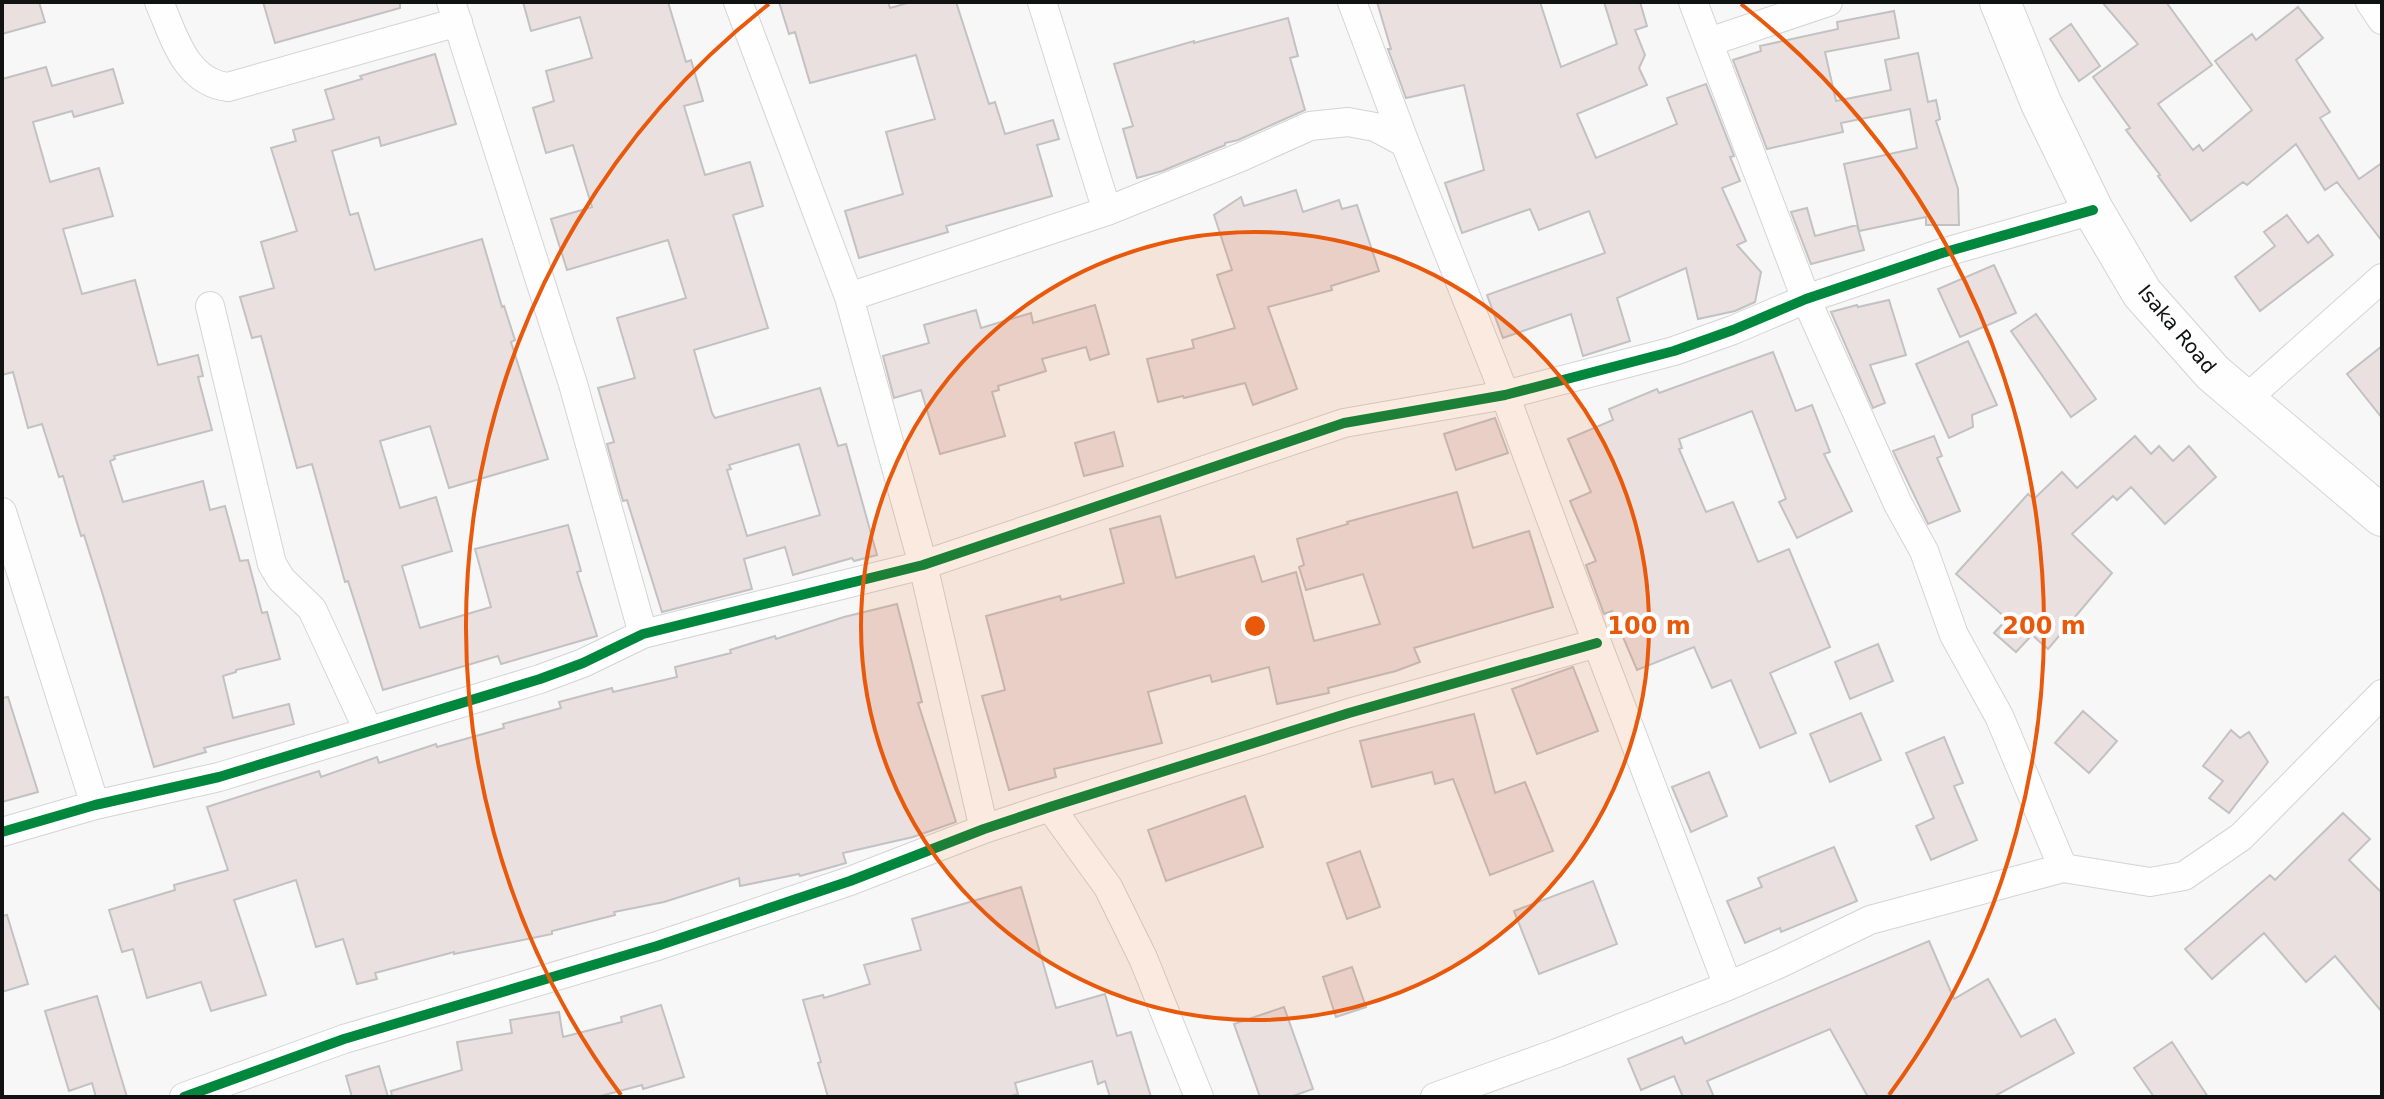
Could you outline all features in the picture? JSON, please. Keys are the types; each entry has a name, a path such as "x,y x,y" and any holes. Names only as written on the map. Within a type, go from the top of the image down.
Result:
{"street":[{"path":"159,2 190,67 207,81 228,87 455,12 573,384 643,634"},
{"path":"738,2 849,297 923,565 984,829"},
{"path":"1042,2 1107,211"},
{"path":"1352,2 1505,395 1728,986"},
{"path":"1693,2 1806,299 1898,504 1924,551 1954,635 1999,716 2063,868"},
{"path":"1709,42 1828,2"},
{"name":"Isaka Road","path":"2000,2 2041,103 2093,210 2142,293 2213,373 2378,508"},
{"path":"2370,2 2382,20"},
{"path":"849,297 1107,211 1310,126 1348,122 1375,127 1405,143"},
{"path":"2,832 95,805 219,777 540,679 583,663 643,634 923,565 1344,423 1505,395 1674,351 1806,299 1942,253 2093,210"},
{"path":"2245,400 2382,278"},
{"path":"210,306 272,564 281,579 312,609 368,730"},
{"path":"2,512 8,550 95,805"},
{"path":"184,1097 344,1039 657,946 850,881 1050,807 1349,713 1597,643"},
{"path":"1435,1097 1728,986 1870,920 2063,868 2150,882 2184,876 2241,837 2382,694"},
{"path":"1050,807 1108,887 1143,958 1199,1097"}],"building":[{"path":"2,2 39,2 45,22 2,34"},
{"path":"263,2 400,2 400,8 275,43"},
{"path":"523,2 668,2 686,62 691,60 703,101 684,106 705,175 750,162 763,206 733,215 768,328 694,350 712,413 715,418 820,388 838,446 846,444 877,555 854,561 852,558 793,575 785,547 744,559 752,589 662,612 627,500 623,501 607,444 614,442 598,388 635,378 617,318 686,298 668,240 567,270 551,219 592,207 573,145 546,153 533,108 554,101 546,71 592,58 580,17 531,31","holes":["799,444 820,515 747,536 727,470 731,469 729,465"]},
{"path":"779,2 888,2 890,8 911,2 956,2 989,104 995,102 1005,134 1053,120 1059,139 1037,145 1052,196 946,226 948,232 859,258 845,211 903,194 886,132 935,119 916,55 810,83 795,32 789,34"},
{"path":"1377,2 1540,2 1561,67 1617,44 1604,2 1640,2 1647,26 1635,30 1645,55 1639,68 1647,85 1577,114 1596,158 1677,124 1667,98 1706,84 1734,156 1730,157 1740,181 1722,188 1746,241 1737,245 1761,272 1755,302 1735,311 1698,319 1686,268 1617,298 1630,341 1583,356 1571,314 1503,338 1487,295 1605,253 1589,211 1539,230 1530,209 1462,233 1445,183 1484,170 1464,85 1406,98 1388,49 1391,49"},
{"path":"2102,2 2166,2 2212,65 2158,104 2193,150 2199,145 2203,151 2252,110 2215,61 2252,34 2256,40 2298,7 2323,38 2296,60 2330,112 2320,118 2359,179 2382,163 2382,241 2337,182 2325,190 2296,144 2247,185 2243,182 2191,221 2126,130 2130,128 2093,77 2138,44"},
{"path":"1894,11 1899,38 1825,52 1836,101 1891,90 1885,60 1918,53 1928,102 1936,100 1940,119 1936,121 1958,189 1959,225 1926,225 1926,217 1859,231 1844,164 1917,148 1910,109 1841,123 1843,132 1767,149 1733,60 1761,51 1760,46 1838,29 1837,22"},
{"path":"1288,18 1298,56 1290,58 1305,110 1162,171 1137,178 1123,129 1133,126 1114,64"},
{"path":"2071,24 2100,66 2079,81 2050,39"},
{"path":"435,54 456,124 381,146 379,137 332,151 350,215 358,213 375,270 482,239 515,340 511,342 548,459 449,488 430,426 380,441 400,508 436,497 452,551 402,566 420,628 491,607 475,549 568,525 581,571 577,572 597,636 501,664 498,656 383,690 348,581 345,582 312,464 297,468 261,336 252,338 240,297 274,288 261,242 297,231 271,148 296,141 293,130 334,119 325,90 362,79 360,76"},
{"path":"46,67 52,86 113,69 123,103 74,117 72,111 33,122 50,182 99,168 113,216 63,229 82,294 135,280 158,365 198,355 203,376 198,377 212,430 114,456 115,459 110,461 123,502 203,481 210,510 225,506 240,561 248,560 262,613 267,612 280,659 223,676 233,718 289,704 294,724 204,748 206,752 154,767 102,592 63,476 59,477 42,424 28,428 13,372 2,375 2,79"},
{"path":"1296,190 1303,212 1339,200 1342,209 1357,205 1379,271 1331,286 1332,290 1268,307 1297,389 1253,405 1245,383 1158,402 1147,359 1194,348 1192,340 1235,328 1217,275 1232,270 1214,215 1241,197 1244,206"},
{"path":"1807,208 1815,236 1857,225 1864,250 1811,264 1791,212"},
{"path":"2287,215 2308,243 2318,235 2333,255 2260,311 2235,277 2275,246 2264,232"},
{"path":"1994,265 2016,313 1960,337 1938,289"},
{"path":"1889,300 1906,355 1870,365 1885,403 1873,408 1831,312"},
{"path":"1095,305 1109,354 1090,360 1086,347 1042,359 1046,371 998,386 999,390 992,392 1005,436 940,454 921,390 894,398 883,356 929,343 924,325 976,310 981,328 1031,313 1033,323"},
{"path":"2036,314 2096,399 2071,417 2011,331"},
{"path":"1968,341 1997,405 1972,415 1973,427 1949,438 1916,364"},
{"path":"2382,346 2382,418 2347,374"},
{"path":"1773,352 1796,411 1812,405 1830,452 1824,454 1852,511 1797,538 1779,502 1786,499 1752,411 1679,439 1682,448 1679,449 1706,512 1733,502 1758,562 1789,549 1830,647 1770,673 1796,733 1760,748 1731,680 1712,688 1694,647 1637,670 1612,611 1604,614 1586,565 1596,561 1570,501 1591,492 1568,439 1613,420 1609,409 1657,389 1659,393"},
{"path":"1495,418 1508,453 1456,470 1444,434"},
{"path":"1114,432 1123,466 1084,476 1075,443"},
{"path":"1934,436 1942,456 1937,458 1960,511 1928,524 1893,451"},
{"path":"2135,436 2151,454 2159,446 2173,461 2189,446 2216,477 2165,524 2131,487 2117,500 2113,496 2072,534 2112,573 2048,649 2032,635 2016,652 1994,633 2007,619 1956,574 2028,494 2034,499 2062,472 2077,488"},
{"path":"1457,492 1473,548 1529,531 1553,607 1414,648 1420,662 1396,671 1328,688 1329,693 1277,704 1269,667 1212,682 1210,675 1148,692 1162,743 1054,769 1056,777 1009,790 982,696 1005,690 986,616 1124,583 1110,529 1160,516 1176,578 1254,556 1262,582 1296,572 1314,641 1380,624 1363,574 1306,590 1299,567 1304,565 1297,539"},
{"path":"897,604 922,702 918,703 956,822 913,837 843,853 846,863 800,876 740,886 739,878 664,902 614,912 615,915 552,931 552,934 454,952 375,973 377,979 357,984 343,939 316,947 296,880 234,900 266,995 211,1011 201,982 147,998 133,949 122,952 109,910 175,890 174,885 228,870 207,807 319,771 321,777 377,757 379,763 436,744 437,747 504,728 503,724 561,708 559,702 612,688 613,692 677,677 675,667 731,653 730,650 775,636 776,639"},
{"path":"1878,644 1893,681 1850,699 1835,662"},
{"path":"1573,667 1598,731 1537,754 1512,689"},
{"path":"8,697 38,792 2,802 2,698"},
{"path":"2083,711 2117,741 2089,773 2055,743"},
{"path":"1861,713 1881,760 1830,782 1810,734"},
{"path":"1474,714 1495,793 1525,782 1553,851 1490,875 1453,779 1435,784 1432,772 1372,787 1360,741"},
{"path":"2231,730 2240,738 2249,732 2268,762 2229,813 2209,798 2223,781 2203,766"},
{"path":"1944,737 1963,783 1954,786 1977,840 1931,860 1916,826 1934,818 1906,753"},
{"path":"1709,772 1727,816 1691,832 1672,787"},
{"path":"1245,796 1263,847 1166,881 1148,830"},
{"path":"2343,813 2370,839 2349,860 2382,893 2382,1012 2335,956 2306,982 2264,933 2212,979 2185,949 2270,875 2275,880"},
{"path":"1834,847 1857,901 1745,943 1727,901 1762,887 1758,878"},
{"path":"1360,851 1380,907 1347,919 1327,863"},
{"path":"1593,881 1617,944 1539,974 1514,911"},
{"path":"1021,887 1056,1008 1105,994 1117,1036 1131,1032 1151,1097 1110,1097 1105,1081 1098,1084 1092,1061 1015,1083 1018,1094 1008,1097 828,1097 803,1000 823,995 824,998 870,984 864,965 921,950 912,919"},
{"path":"7,915 28,984 2,992 2,916"},
{"path":"1929,941 1954,999 1988,979 2021,1037 2055,1019 2074,1053 1993,1097 1868,1097 1830,1029 1707,1081 1714,1097 1683,1097 1674,1076 1641,1090 1628,1059 1682,1037 1685,1044"},
{"path":"1352,967 1366,1007 1336,1017 1323,977"},
{"path":"97,996 127,1097 96,1097 92,1083 69,1091 45,1011"},
{"path":"661,1005 684,1077 643,1089 642,1085 597,1097 392,1097 391,1091 462,1070 457,1042 512,1033 510,1020 559,1012 563,1037 622,1022 621,1017"},
{"path":"1284,1007 1313,1089 1290,1097 1260,1097 1234,1024"},
{"path":"2172,1042 2208,1097 2154,1097 2134,1068"},
{"path":"379,1066 388,1097 352,1097 346,1076"}],"cycle path":[{"path":"2,832 95,805 219,777 540,679 583,663 643,634 923,565 1344,423 1505,395 1674,351 1806,299 1942,253 2093,210"},
{"path":"184,1097 344,1039 657,946 850,881 1050,807 1349,713 1597,643"}]}
